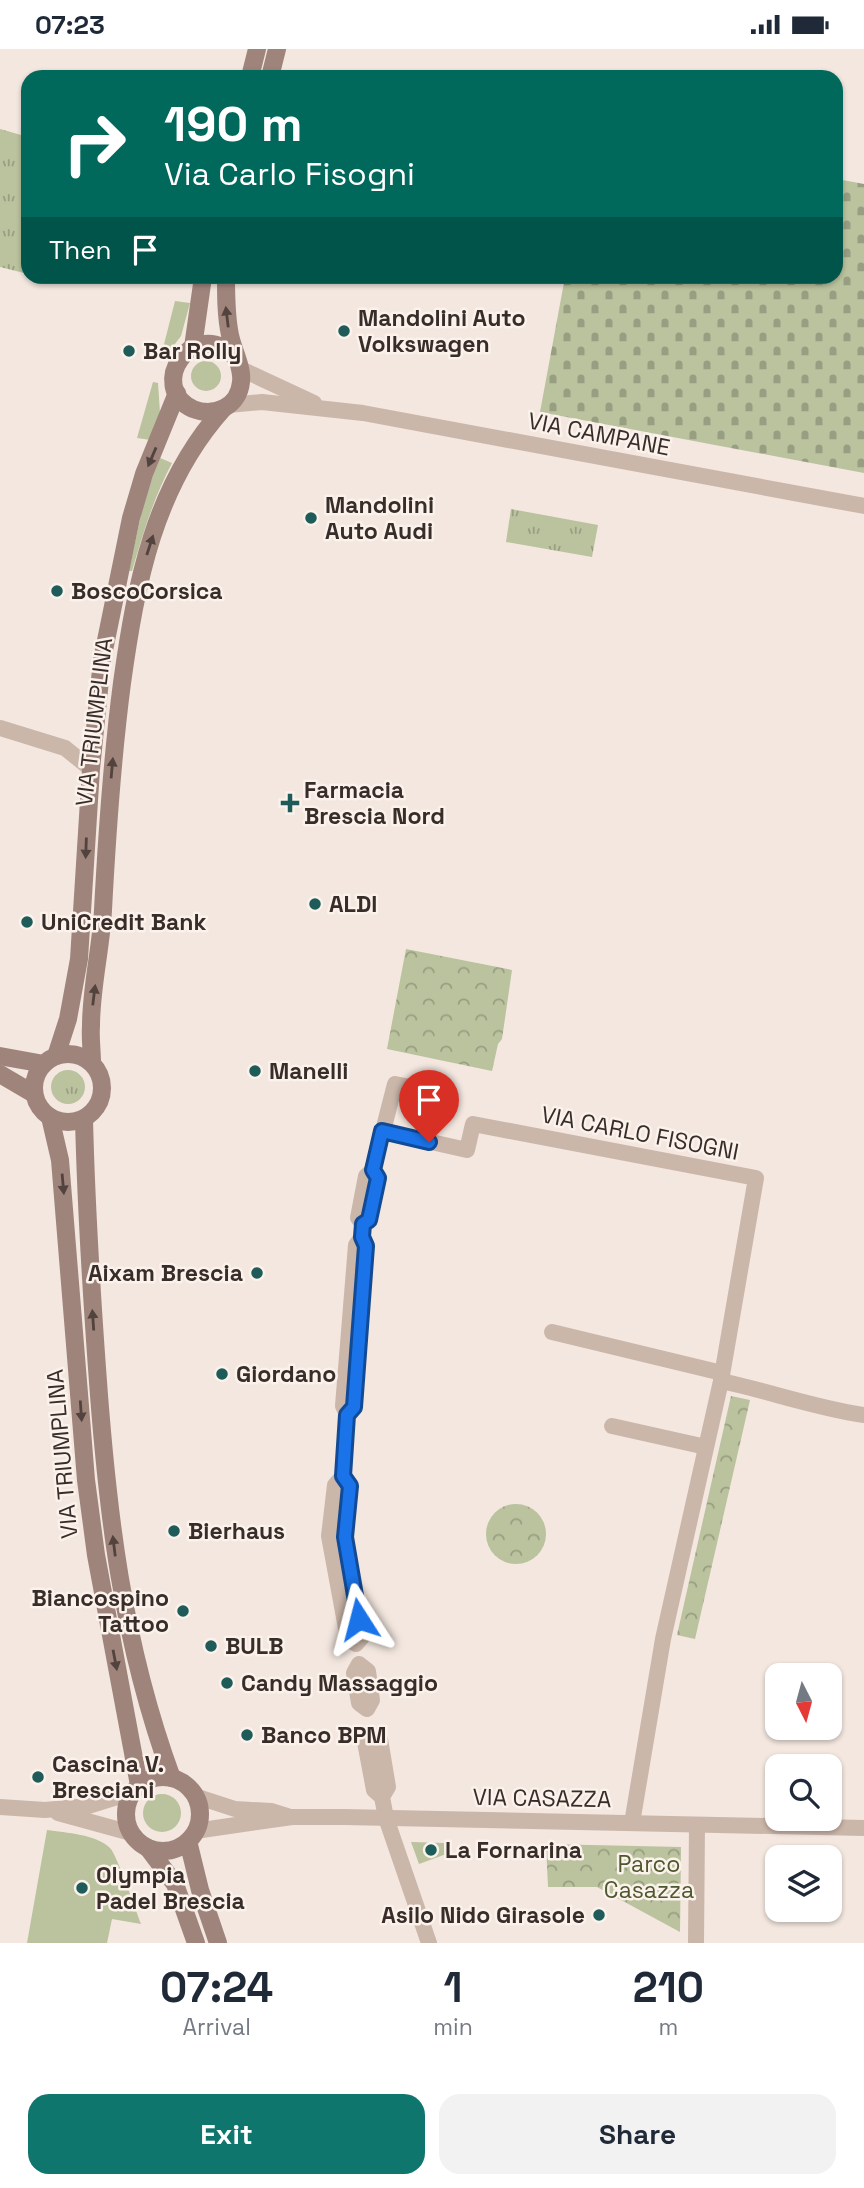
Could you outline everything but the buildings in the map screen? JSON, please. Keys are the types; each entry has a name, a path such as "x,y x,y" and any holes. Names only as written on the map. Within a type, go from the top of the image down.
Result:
{"main road":[{"path":"252,70 257,49"},
{"path":"272,70 277,49"},
{"name":"VIA TRIUMPLINA","path":"131,1833 126,1812 136,1789 98,1571 86,1480 60,1160 50,1117 39,1107 34,1094 35,1077 50,1060 68,1019 79,959 90,769 102,660 117,580 144,474 177,393 174,385 175,367 179,359 193,347 202,284"},
{"name":"VIA TRIUMPLINA","path":"172,1778 145,1697 113,1543 105,1478 93,1319 84,1119 94,1112 103,1090 101,1078 92,1063 90,1025 103,914 113,754 137,585 157,524 186,457 201,433 234,400 241,385 226,313 226,284"},
{"path":"193,347 216,345 230,352 238,363"},
{"path":"177,393 189,407 197,410 215,412 225,407"},
{"path":"0,1056 50,1060 75,1054 92,1063"},
{"path":"0,1074 34,1094"},
{"path":"50,1117 67,1122 84,1119"},
{"path":"136,1789 155,1778 172,1778 186,1785 195,1796 200,1814 191,1836 200,1890 218,1943"},
{"path":"131,1833 148,1847 169,1850 191,1836"},
{"path":"148,1847 175,1884 196,1943"}],"street":[{"name":"VIA CAMPANE","path":"238,363 326,408"},
{"name":"VIA CAMPANE","path":"225,407 262,402 326,408 864,506"},
{"name":"VIA TRIUMPLINA","path":"0,728 65,748 90,769"},
{"path":"421,1090 395,1084 373,1170 366,1176 358,1218 366,1246 354,1407 347,1415 343,1476 350,1486 345,1537 362,1637 356,1644 359,1664 368,1671 373,1700 367,1709 371,1734 380,1739 388,1787 382,1797 386,1818 429,1943"},
{"name":"VIA CARLO FISOGNI","path":"382,1131 467,1150 473,1124 756,1178 721,1377 663,1639 632,1823"},
{"path":"552,1332 832,1410 864,1415"},
{"path":"612,1426 706,1447"},
{"path":"0,1807 45,1810 88,1806 136,1789"},
{"name":"VIA CASAZZA","path":"195,1796 235,1809 271,1811 292,1817"},
{"path":"45,1810 131,1833"},
{"name":"VIA CASAZZA","path":"191,1836 292,1817 864,1828"},
{"path":"696,1825 696,1943"}],"green space":[{"path":"0,129 21,135 21,272 0,267"},
{"path":"843,180 864,184 864,473 540,412 564,284 843,284"},
{"path":"175,301 190,303 181,336 165,357 161,356"},
{"path":"206,361 217,365 221,376 217,387 206,391 195,387 191,376 195,365"},
{"path":"153,382 158,383 160,413 151,440 137,438"},
{"path":"160,458 172,463 154,502 132,571 129,571 145,496"},
{"path":"511,509 598,525 592,557 506,542"},
{"path":"406,949 512,970 502,1039 498,1044 492,1071 387,1049"},
{"path":"68,1070 80,1075 85,1087 80,1099 68,1104 56,1099 51,1087 56,1075"},
{"path":"731,1396 750,1400 695,1639 677,1635"},
{"path":"510,1504 522,1504 541,1517 546,1534 544,1546 533,1559 522,1564 510,1564 491,1551 486,1540 486,1528 499,1509"},
{"path":"162,1794 175,1800 181,1813 175,1826 162,1832 149,1826 143,1813 149,1800"},
{"name":"Olympia Padel Brescia","path":"47,1830 89,1837 110,1848 141,1924 112,1919 107,1943 27,1943"},
{"path":"411,1842 445,1843 449,1853 419,1864"},
{"name":"Parco Casazza","path":"546,1844 681,1847 680,1932 597,1887 548,1887"}],"place":[{"name":"Mandolini Auto Volkswagen","path":"344,331"},
{"name":"Bar Rolly","path":"129,351"},
{"name":"Mandolini Auto Audi","path":"311,518"},
{"name":"BoscoCorsica","path":"57,591"},
{"name":"Farmacia Brescia Nord","path":"290,803"},
{"name":"ALDI","path":"315,904"},
{"name":"UniCredit Bank","path":"27,922"},
{"name":"Manelli","path":"255,1071"},
{"name":"Aixam Brescia","path":"257,1273"},
{"name":"Giordano","path":"222,1374"},
{"name":"Bierhaus","path":"174,1531"},
{"name":"Biancospino Tattoo","path":"183,1611"},
{"name":"BULB","path":"211,1646"},
{"name":"Candy Massaggio","path":"227,1683"},
{"name":"Banco BPM","path":"247,1735"},
{"name":"Cascina V. Bresciani","path":"38,1777"},
{"name":"La Fornarina","path":"431,1850"},
{"name":"Olympia Padel Brescia","path":"82,1888"},
{"name":"Asilo Nido Girasole","path":"599,1915"}],"route":[{"path":"359,1619 345,1537 350,1486 343,1476 347,1415 354,1407 366,1246 362,1237 363,1224 369,1220 378,1178 373,1170 382,1131 429,1142"}]}
